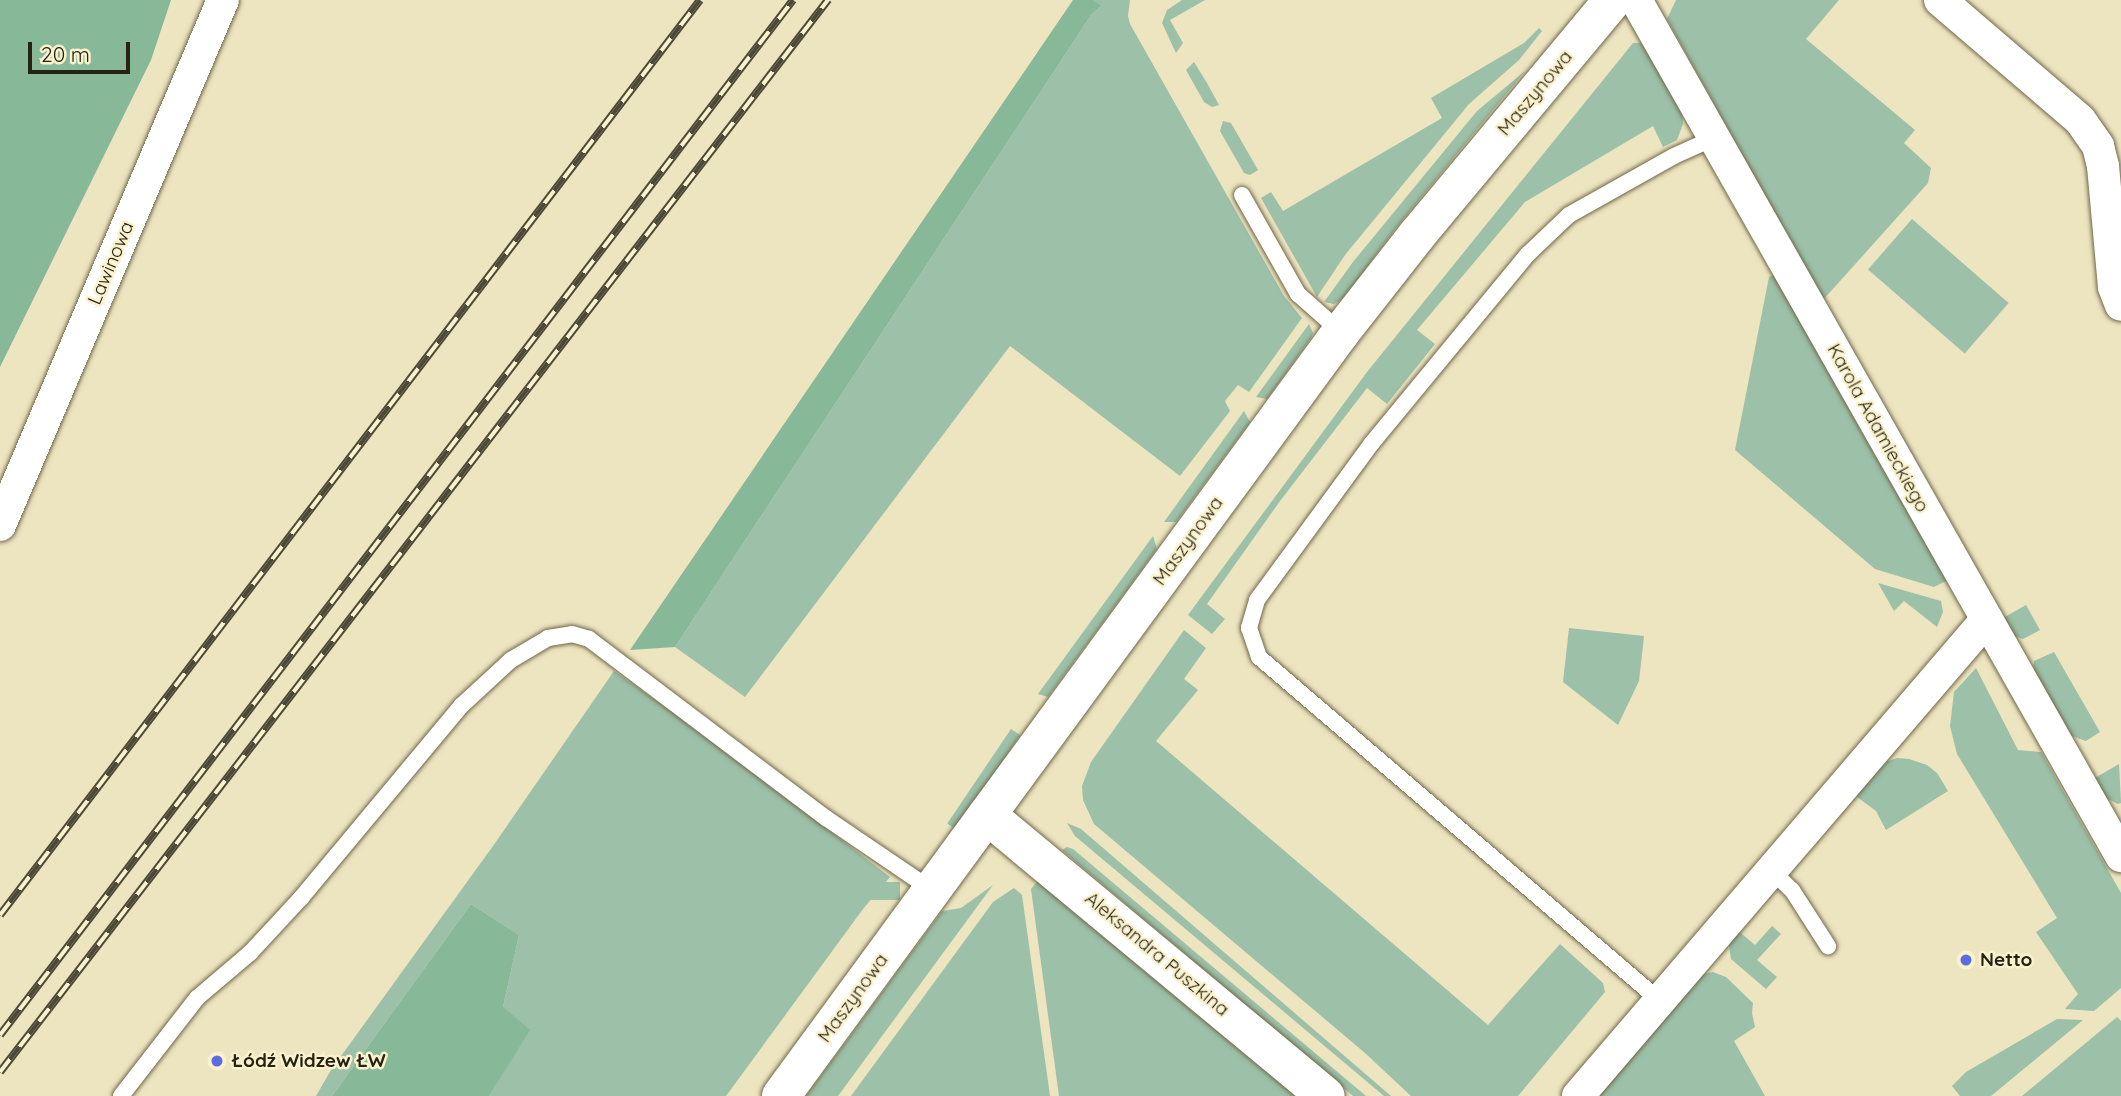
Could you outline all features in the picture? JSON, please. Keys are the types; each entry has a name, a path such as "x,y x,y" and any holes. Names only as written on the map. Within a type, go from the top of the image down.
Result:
{"street":[{"name":"Lawinowa","path":"0,525 223,0"},
{"name":"Maszynowa","path":"782,1096 1341,332 1417,235 1613,0"},
{"name":"Karola Adamieckiego","path":"1636,0 2121,856"},
{"path":"1940,0 2080,120 2102,158 2114,233 2114,287 2121,305"},
{"path":"1578,1096 1987,619"},
{"name":"Aleksandra Puszkina","path":"988,815 1325,1096"}],"lane":[{"path":"1659,1000 1259,657 1249,628 1257,600 1372,443 1527,255 1569,215 1714,138"},
{"path":"1242,195 1298,294 1341,332"},
{"path":"121,1096 197,998 250,953 301,898 461,706 511,660 548,638 572,634 589,639 826,818 932,890"},
{"path":"1771,870 1792,890 1828,946"}],"green space":[{"path":"0,0 171,0 151,60 0,367"},
{"path":"1073,0 1093,0 1101,6 1091,15 675,647 630,650"},
{"path":"1093,0 1130,0 1130,24 1284,296 1302,318 1249,392 1238,385 1225,401 1230,411 1180,476 1010,346 745,697 675,647 1091,15 1100,7"},
{"path":"1182,0 1205,0 1170,20 1183,43 1176,53 1162,23 1167,10"},
{"path":"1676,0 1839,0 1806,39 1915,130 1904,143 1931,168 1928,183 1823,300 1667,19"},
{"path":"1539,28 1542,31 1519,60 1469,104 1345,255 1317,297 1261,198 1271,192 1283,211 1442,118 1431,98 1524,43"},
{"path":"1633,43 1641,43 1682,106 1683,124 1677,140 1663,147 1653,126 1525,202 1417,330 1435,344 1387,404 1367,388 1280,501 1207,604 1225,619 1212,634 1188,615 1367,372"},
{"path":"1194,62 1219,105 1212,107 1204,102 1186,70"},
{"path":"1525,71 1396,228 1343,299 1334,304 1324,302 1353,262 1477,111"},
{"path":"1223,121 1231,123 1258,170 1250,175 1244,173 1220,131"},
{"path":"1912,219 2009,303 1965,354 1868,270"},
{"path":"1775,274 1948,580 1934,587 1875,569 1735,450 1769,277"},
{"path":"1309,324 1313,333 1311,338 1267,399 1256,397"},
{"path":"1244,411 1250,422 1176,522 1164,522"},
{"path":"1153,536 1157,549 1048,697 1038,694"},
{"path":"1878,583 1941,601 1943,612 1937,627 1904,601 1894,611"},
{"path":"2026,605 2040,630 2023,639 2014,636 2003,618"},
{"path":"1569,628 1644,636 1639,681 1618,725 1563,682"},
{"path":"1184,630 1206,648 1184,679 1198,690 1156,741 1488,1025 1560,944 1603,983 1605,992 1518,1096 1411,1096 1365,1053 1094,824 1083,800 1082,786 1091,762"},
{"path":"2054,652 2100,732 2086,741 2069,735 2033,672 2034,661"},
{"path":"1976,668 2018,750 2041,752 2121,893 2121,988 2094,1011 2065,1009 2078,994 2036,932 2057,918 1957,754 1950,726 1954,692"},
{"path":"614,671 701,732 890,877 863,909 726,1096 489,1096 495,1084 503,1007 519,935 471,904 332,1096 316,1096 331,1070 493,846"},
{"path":"1011,729 1020,735 956,830 947,824"},
{"path":"1897,758 1927,765 1937,773 1948,791 1886,830 1876,811 1853,794 1877,765"},
{"path":"2119,764 2121,803 2118,804 2104,797 2095,778"},
{"path":"1067,823 1081,829 1391,1096 1384,1096 1075,836"},
{"path":"1067,847 1073,849 1366,1096 1353,1096 1062,850"},
{"path":"1039,879 1296,1096 1059,1096 1031,889"},
{"path":"634,882 900,882 900,900 634,900"},
{"path":"993,885 838,1096 806,1096 942,911 961,908"},
{"path":"1014,888 1022,895 1050,1096 851,1096 993,902"},
{"path":"471,904 519,935 503,1007 530,1030 489,1096 332,1096"},
{"path":"1772,926 1781,934 1757,960 1777,977 1766,989 1731,959 1729,946 1736,929 1755,945"},
{"path":"1713,972 1726,977 1753,1003 1755,1027 1734,1041 1765,1096 1593,1096 1699,975"},
{"path":"2117,1017 2121,1021 2121,1096 2022,1096"},
{"path":"2057,1019 2083,1020 1991,1096 1960,1096 1952,1086 1966,1072"}],"railway":[{"path":"0,915 700,0"},
{"path":"0,1035 793,0"},
{"path":"0,1072 828,0"}],"place":[{"name":"Netto","path":"1966,960"},
{"name":"Łódź Widzew ŁW","path":"217,1061"}]}
